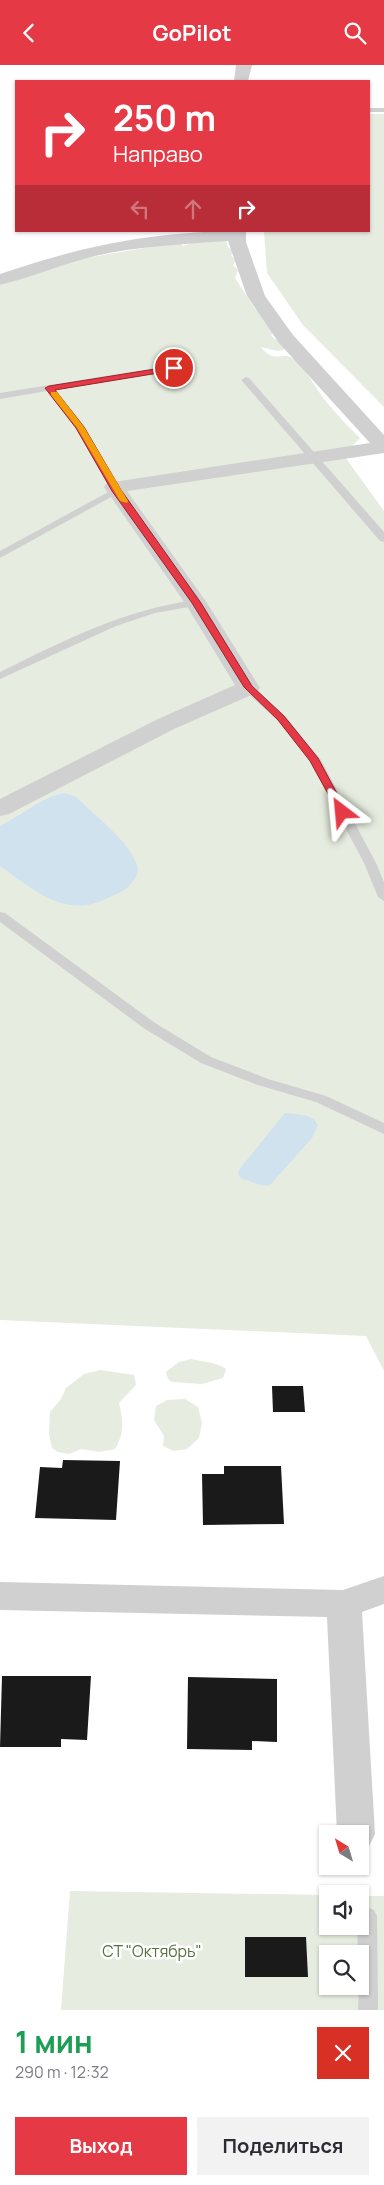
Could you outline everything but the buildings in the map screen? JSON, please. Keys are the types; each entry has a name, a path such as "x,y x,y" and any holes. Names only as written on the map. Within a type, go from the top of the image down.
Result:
{"street":[{"path":"241,80 244,65"},
{"path":"0,279 110,248 152,241 237,233 256,296 286,339 384,447"},
{"path":"0,809 166,724 248,687 196,603 115,489 384,447"},
{"path":"0,1596 344,1604 384,1590"},
{"path":"344,1604 356,1825"}],"lane":[{"path":"370,110 384,110"},
{"path":"0,396 174,368"},
{"path":"246,380 384,539"},
{"path":"0,555 115,489 80,427 49,388"},
{"path":"0,676 68,643 129,618 153,610 196,603"},
{"path":"248,687 281,718 314,760 370,863 384,897"},
{"path":"0,916 150,1026 206,1060 263,1081 322,1099 384,1129"},
{"path":"367,1935 368,2010"}],"green space":[{"path":"370,114 384,114 384,407 303,325 267,273 264,232 370,232"},
{"path":"197,241 226,241 228,247 233,251 231,256 236,260 233,265 238,270 235,278 255,309 264,313 274,329 271,336 285,346 284,350 277,351 261,347 266,353 275,357 286,356 295,360 304,369 328,404 360,438 352,446 340,450 384,511 384,1371 366,1336 0,1320 0,285 86,258 179,242 183,246"},
{"path":"191,1359 223,1367 226,1369 223,1378 202,1384 172,1382 168,1379 166,1372 179,1362"},
{"path":"100,1370 134,1375 136,1385 119,1403 122,1426 115,1449 99,1452 81,1449 69,1454 58,1452 52,1448 49,1433 50,1412 61,1399 66,1388 84,1374"},
{"path":"185,1399 198,1407 202,1423 199,1438 187,1449 173,1451 163,1446 164,1436 154,1420 156,1406 167,1400"},
{"name":"СТ \"Октябрь\"","path":"70,1891 319,1895 319,1935 369,1935 369,1896 384,1896 384,2010 61,2010"}],"water":[{"path":"65,793 76,797 119,838 133,856 138,869 134,881 127,888 106,899 91,904 76,906 50,899 0,866 0,826 40,802"},
{"path":"285,1113 312,1118 318,1125 312,1138 271,1184 260,1185 241,1179 238,1172 242,1166"}],"slow traffic":[{"path":"54,394 80,427 124,501"}],"route":[{"path":"174,368 49,388 80,427 116,491 196,603 248,687 281,718 314,760 342,812"}]}
